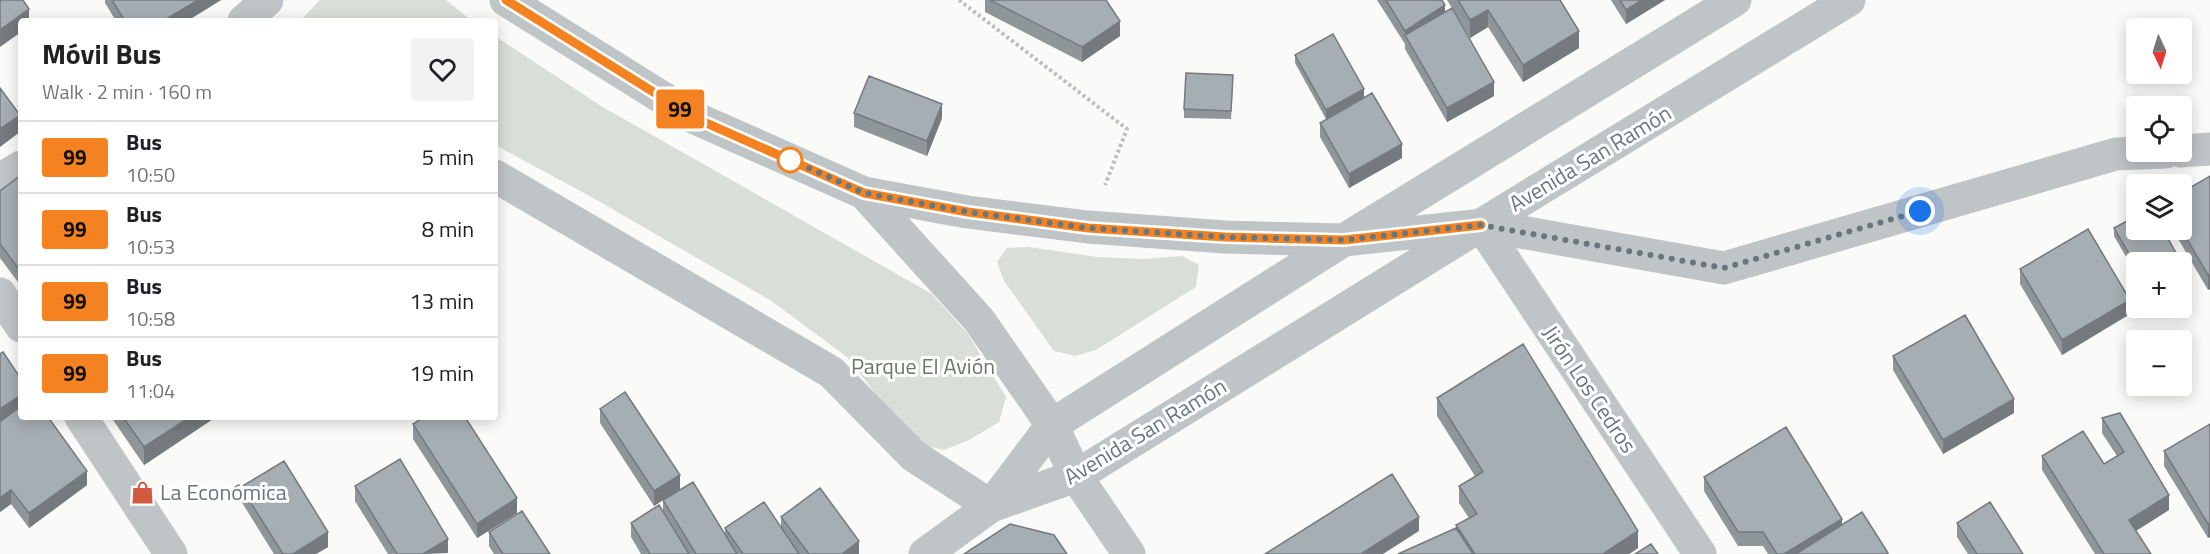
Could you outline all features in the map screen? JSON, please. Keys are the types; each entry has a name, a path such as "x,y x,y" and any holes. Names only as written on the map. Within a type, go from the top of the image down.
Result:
{"street":[{"path":"247,18 267,0"},
{"path":"506,0 695,118 864,193 968,212 1088,228 1225,237 1344,240 1481,225 1724,268 2116,154 2126,154"},
{"name":"Avenida San Ramón","path":"991,506 1052,424 1344,240 1735,0"},
{"name":"Avenida San Ramón","path":"991,506 1076,476 1849,0"},
{"path":"2192,150 2210,149"},
{"path":"0,180 18,169"},
{"path":"498,178 831,372 914,456 991,506 926,554"},
{"path":"864,193 979,320 1052,424 1076,476 1129,554"},
{"name":"Jirón Los Cedros","path":"1481,225 1700,554"},
{"path":"0,294 18,321"},
{"path":"83,420 171,554"}],"path":[{"path":"959,0 1127,129 1088,228"}],"green space":[{"path":"320,0 446,0 468,18 303,18"},
{"name":"Parque El Avión","path":"498,38 601,106 932,294 968,334 1006,397 999,422 971,439 944,450 922,445 893,416 847,357 770,300 586,194 498,147"},
{"path":"1029,247 1097,257 1142,259 1182,256 1199,265 1196,287 1096,350 1075,356 1054,351 1004,281 997,262 1007,248"}],"building":[{"path":"0,0 23,0 29,9 0,30"},
{"path":"112,0 198,0 168,18 123,18"},
{"path":"990,0 1106,0 1120,21 1082,47"},
{"path":"1386,0 1442,0 1445,5 1405,31"},
{"path":"1458,0 1560,0 1579,31 1523,65 1488,10 1470,20"},
{"path":"1620,0 1642,0 1626,10"},
{"path":"1452,8 1494,82 1447,108 1405,35"},
{"path":"1333,34 1364,89 1326,110 1295,55"},
{"path":"1186,73 1233,75 1231,111 1184,109"},
{"path":"869,76 942,104 927,141 854,113"},
{"path":"0,88 18,112 18,116 0,129"},
{"path":"1372,93 1402,144 1349,174 1320,123"},
{"path":"2210,176 2210,274 2208,275 2187,240 2192,240 2192,187"},
{"path":"18,177 18,268 0,244 0,191"},
{"path":"2126,221 2126,240 2169,240 2176,252 2128,252 2114,228"},
{"path":"2088,229 2126,293 2126,302 2062,340 2020,269"},
{"path":"1965,315 2014,399 1943,440 1893,356"},
{"path":"1523,344 1638,531 1603,554 1475,554 1456,525 1477,514 1459,486 1483,472 1437,398"},
{"path":"3,352 18,374 18,397 0,409 0,354"},
{"path":"625,392 680,475 654,491 600,409"},
{"path":"18,408 18,420 50,420 87,471 29,513 11,490 0,498 0,422"},
{"path":"2120,413 2169,495 2129,520 2151,554 2104,554 2042,456 2083,431 2104,464 2124,452 2102,418"},
{"path":"125,420 185,420 144,447"},
{"path":"419,420 467,420 517,498 477,524 413,424"},
{"path":"2210,424 2210,523 2208,524 2164,451"},
{"path":"1786,427 1842,519 1784,554 1777,554 1763,532 1738,532 1704,477"},
{"path":"400,459 448,539 423,554 397,554 355,486"},
{"path":"284,461 328,532 293,554 283,554 241,487"},
{"path":"1392,474 1419,517 1361,554 1265,554"},
{"path":"693,482 737,554 696,554 663,500"},
{"path":"820,488 859,541 842,554 809,554 781,517"},
{"path":"764,502 799,554 743,554 725,528"},
{"path":"1990,502 2023,554 1977,554 1957,523"},
{"path":"659,505 689,554 650,554 631,523"},
{"path":"522,511 550,554 503,554 489,532"},
{"path":"1862,512 1887,554 1796,554"},
{"path":"1010,524 1054,535 1067,554 964,554"},
{"path":"1456,528 1473,554 1398,554"},
{"path":"1651,544 1658,554 1635,554"}],"bus line":[{"name":"99","path":"506,0 695,118 864,193 968,212 1088,228 1225,237 1344,240 1481,225"}],"place":[{"name":"La Económica","path":"142,492"}],"route":[{"path":"790,160 780,155 864,193 968,212 1088,228 1225,237 1344,240 1481,225 1724,268 1920,211"}]}
